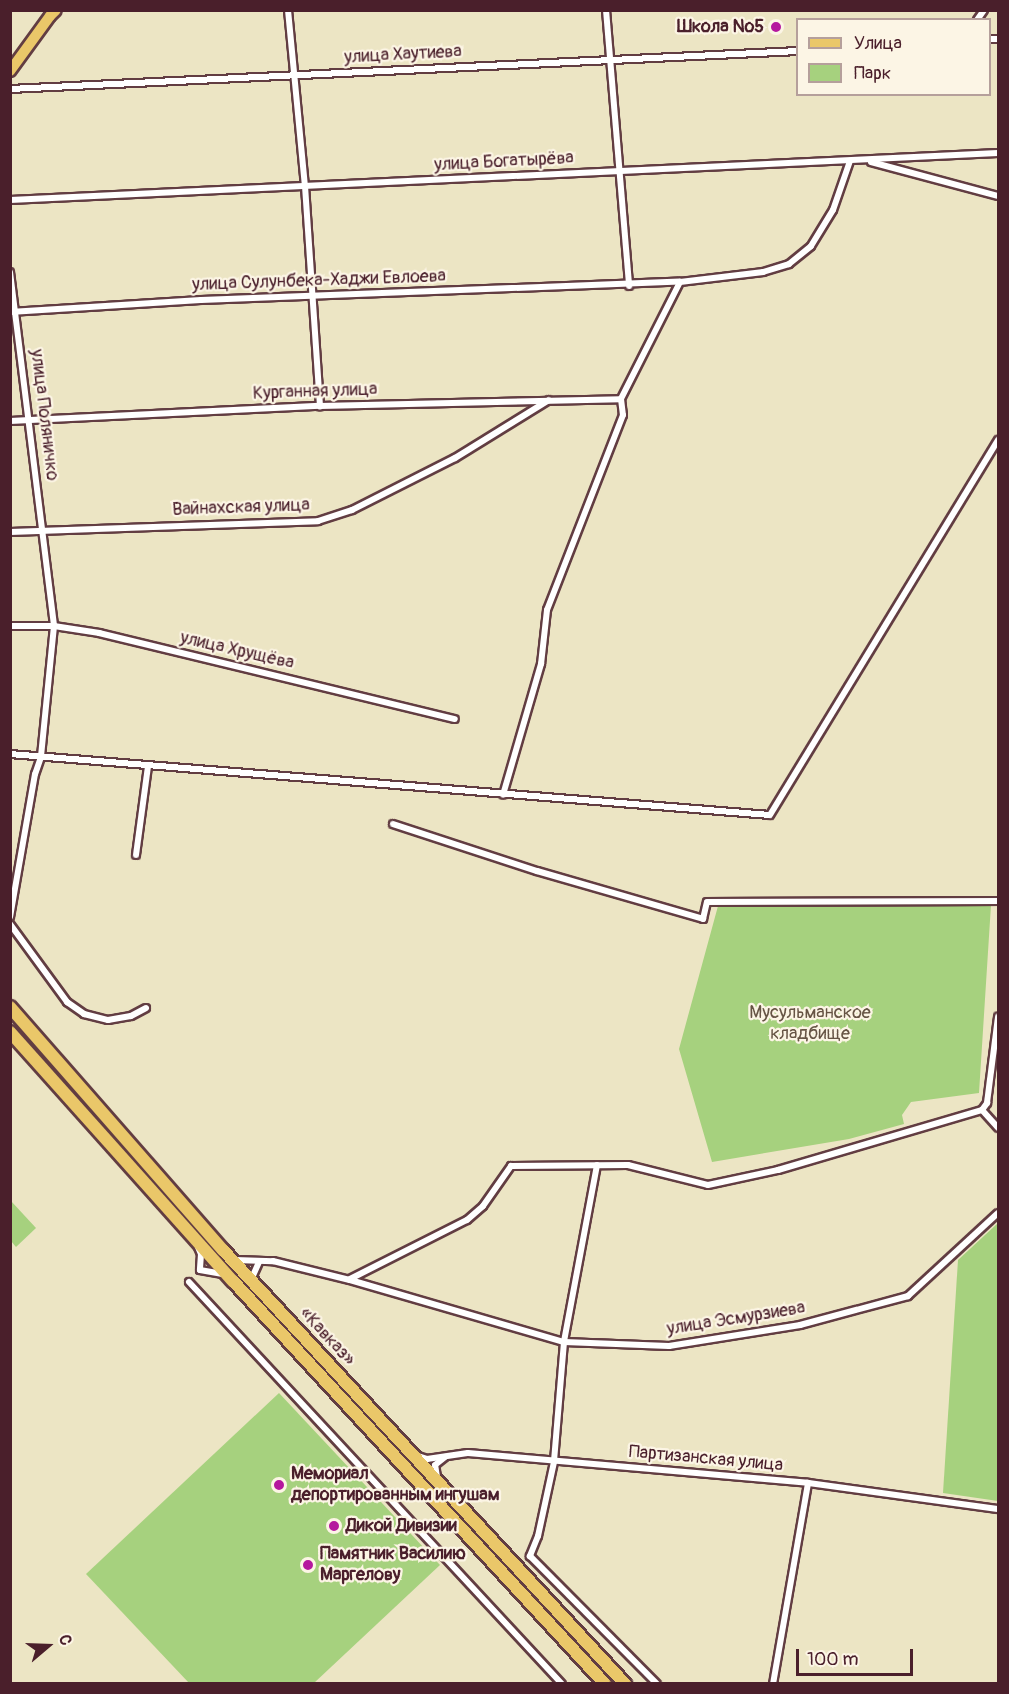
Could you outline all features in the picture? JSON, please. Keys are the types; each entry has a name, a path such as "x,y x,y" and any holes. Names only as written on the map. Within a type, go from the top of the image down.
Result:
{"highway":[{"name":"«Кавказ»","path":"10,1006 232,1260 625,1683"},
{"name":"«Кавказ»","path":"10,1033 233,1281 605,1683"}],"main road":[{"path":"10,71 50,16 57,10"}],"street":[{"path":"288,10 314,296 320,406"},
{"path":"606,10 629,286"},
{"name":"улица Хаутиева","path":"10,89 796,51"},
{"name":"улица Богатырёва","path":"10,200 999,153"},
{"path":"865,160 999,196"},
{"name":"улица Сулунбека-Хаджи Евлоева","path":"13,312 314,296 629,286 763,272 789,264 811,246 833,210 850,161"},
{"name":"улица Поляничко","path":"10,272 13,312 31,420 54,626 41,757 35,774 10,917"},
{"path":"503,795 541,664 547,610 623,415 621,399 680,282"},
{"name":"Вайнахская улица","path":"10,532 318,521 352,510 455,458 550,399"},
{"name":"Курганная улица","path":"10,421 320,406 621,399"},
{"path":"10,754 770,815 999,440"},
{"name":"улица Хрущёва","path":"10,626 54,626 99,633 454,719"},
{"path":"136,855 148,766"},
{"path":"393,824 537,871 703,919 707,902 999,901"},
{"path":"10,924 67,1002 84,1014 108,1020 131,1016 146,1008"},
{"path":"350,1280 467,1220 483,1206 511,1166 628,1165 708,1185 778,1170 982,1110 987,1103 999,1017"},
{"path":"982,1110 999,1128"},
{"path":"597,1165 564,1342 554,1462 538,1536 530,1556 657,1683"},
{"name":"улица Эсмурзиева","path":"232,1260 273,1261 350,1280 564,1342 669,1346 800,1325 908,1296 999,1213"},
{"path":"251,1280 259,1262"},
{"path":"189,1282 562,1683"},
{"name":"Партизанская улица","path":"411,1453 427,1458 468,1453 808,1483 999,1509"},
{"path":"440,1484 435,1473 435,1465 448,1455"},
{"path":"773,1683 808,1483"}],"green space":[{"name":"Мусульманское кладбище","path":"991,905 979,1093 911,1102 902,1115 904,1124 849,1139 712,1162 679,1049 718,906"},
{"path":"11,1201 36,1228 16,1247 11,1241"},
{"path":"998,1223 998,1501 943,1493 958,1260"},
{"path":"279,1393 440,1565 314,1683 189,1683 86,1574"}],"place":[{"name":"Школа №5","path":"776,27"},
{"name":"Мемориал депортированным ингушам","path":"279,1485"},
{"name":"Дикой Дивизии","path":"334,1526"},
{"name":"Памятник Василию Маргелову","path":"308,1565"}]}
